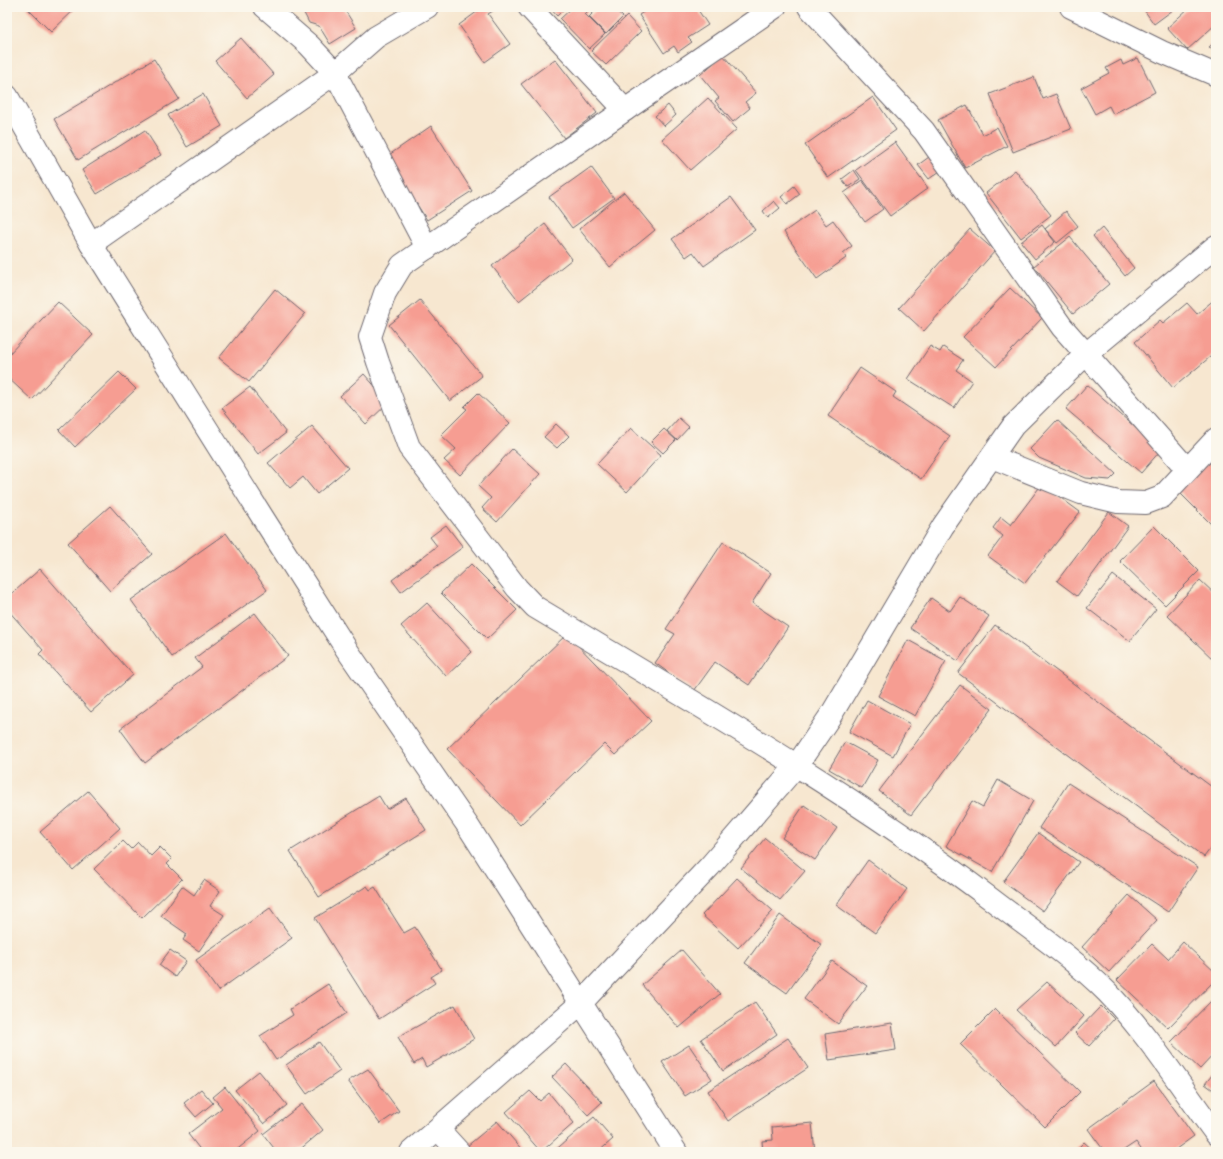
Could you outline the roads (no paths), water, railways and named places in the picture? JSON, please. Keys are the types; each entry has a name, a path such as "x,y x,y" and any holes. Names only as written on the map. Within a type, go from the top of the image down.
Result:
{"street":[{"path":"265,7 309,45 335,74 427,248"},
{"path":"91,244 335,74 376,37 427,7"},
{"path":"528,7 625,110"},
{"path":"775,7 402,265 385,293 370,337 409,447 517,588 535,607 797,765 934,856 1070,960 1105,991 1127,1014 1216,1134"},
{"path":"809,7 924,131 1062,328 1187,469"},
{"path":"1071,7 1162,52 1216,75"},
{"path":"7,96 91,244 347,650 468,826 676,1152"},
{"path":"411,1152 581,1003 710,866 797,765 831,715 943,526 1013,426 1085,355 1216,246"},
{"path":"992,456 1081,493 1118,502 1146,503 1162,497 1216,439"},
{"path":"438,1129 459,1152"}]}
